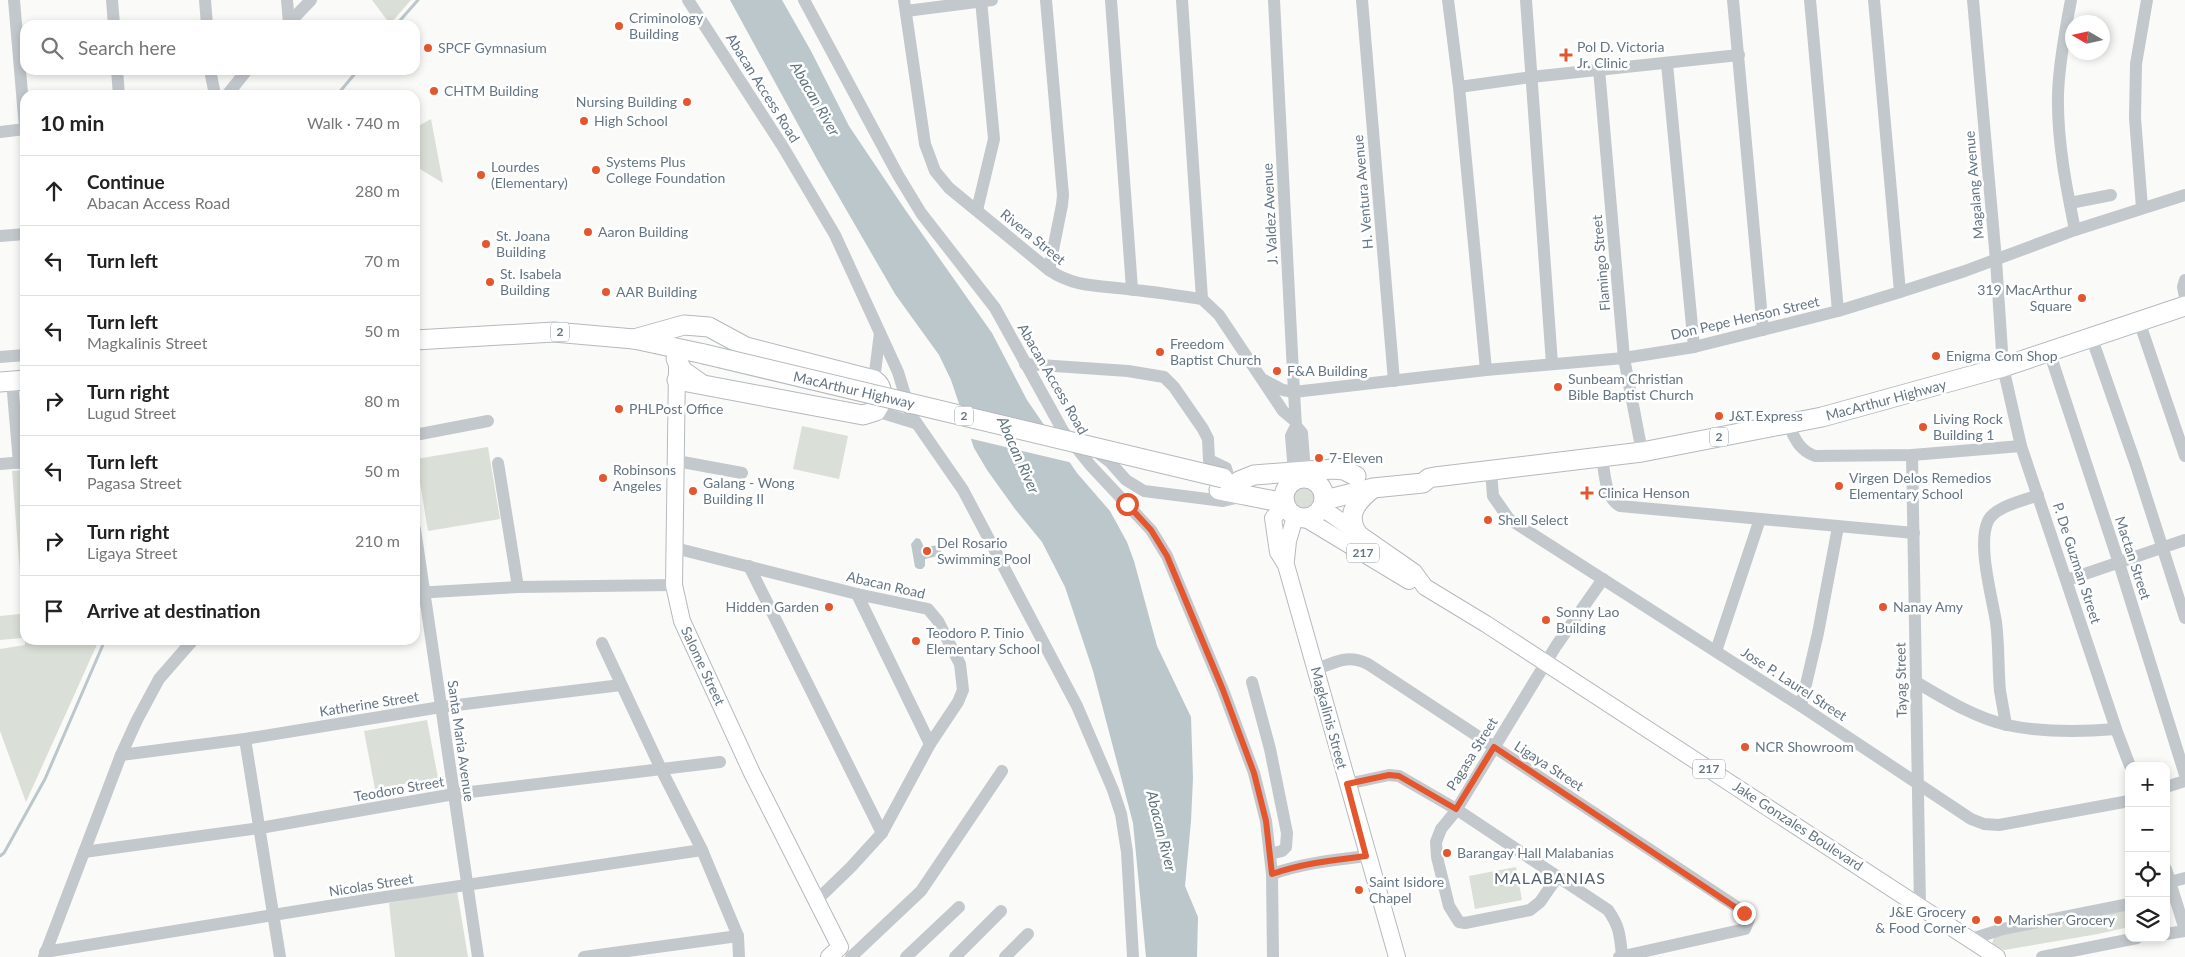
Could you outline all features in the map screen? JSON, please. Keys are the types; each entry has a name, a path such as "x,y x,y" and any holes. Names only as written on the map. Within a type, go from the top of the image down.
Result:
{"highway":[{"name":"MacArthur Highway","path":"1323,504 1373,488 1422,483 1429,478 1642,452 1788,424 1874,404 2003,367 2185,306"},
{"path":"634,339 684,325 702,326 714,328 728,338 753,349 874,380 882,390 881,402 876,411 868,415 857,414 695,362 685,334 689,328 702,326"},
{"name":"MacArthur Highway","path":"420,340 554,332 634,339 695,362"},
{"name":"MacArthur Highway","path":"420,350 516,341 554,340 613,346 695,362 1231,485 1296,494 1356,476 1422,472 1429,478"},
{"path":"677,380 695,362"},
{"path":"1296,494 1322,488 1323,504"},
{"path":"1359,536 1352,524 1352,513 1359,500 1373,488"},
{"name":"2","path":"1296,494 1315,516 1323,504"}],"main road":[{"name":"Salome Street","path":"677,380 674,585 682,621 752,773 817,900 842,954"},
{"name":"Magkalinis Street","path":"1296,494 1273,518 1278,552 1286,565 1366,856 1397,957"},
{"name":"Jake Gonzales Boulevard","path":"1296,494 1407,580 1421,583 1971,938 1997,957"},
{"name":"Jake Gonzales Boulevard","path":"1323,504 1359,536 1414,572 1421,583"}],"street":[{"path":"14,0 20,70"},
{"path":"112,0 114,20"},
{"path":"205,0 207,20"},
{"path":"287,0 288,20"},
{"path":"292,20 311,0"},
{"name":"Abacan Access Road","path":"688,0 783,147 835,235 900,378 908,407 916,423 963,490 1077,706 1113,790 1121,814 1127,852 1133,957"},
{"name":"Abacan Access Road","path":"804,0 902,182 921,213 991,302 1063,431 1090,466 1151,530 1177,576 1195,627 1226,699 1254,773 1266,821 1270,854 1273,957"},
{"path":"905,5 985,0 994,138 977,210"},
{"path":"1046,0 1062,195 1062,205 1049,270"},
{"path":"1111,0 1132,289"},
{"path":"1182,0 1202,299 1219,315 1283,411 1295,424"},
{"name":"J. Valdez Avenue","path":"1274,0 1295,424 1302,433 1296,494"},
{"name":"H. Ventura Avenue","path":"1362,0 1394,381"},
{"path":"1448,0 1459,87 1486,370"},
{"path":"1526,0 1552,364"},
{"path":"1733,0 1763,330"},
{"path":"1810,0 1838,311"},
{"path":"1874,0 1900,292"},
{"name":"Magalang Avenue","path":"1973,0 1996,260 2003,367"},
{"path":"2071,0 2063,44 2058,94 2059,131 2075,230"},
{"path":"2142,208 2135,118 2136,73 2147,0"},
{"name":"Rivera Street","path":"905,5 925,144 935,170 949,188 1063,280 1080,285 1132,289 1202,299"},
{"path":"1459,87 1599,69 1667,64 1739,55"},
{"path":"1667,64 1694,347"},
{"name":"Flamingo Street","path":"1599,69 1624,358 1642,452"},
{"path":"20,75 22,90"},
{"path":"117,75 119,90"},
{"path":"211,75 214,90"},
{"path":"231,90 243,75"},
{"path":"0,132 20,130"},
{"path":"2070,203 2111,195"},
{"name":"Don Pepe Henson Street","path":"1294,392 1486,370 1624,358 1694,347 1838,311 1900,292 1996,260 2075,230 2185,195"},
{"path":"0,236 20,234"},
{"path":"2185,280 2183,287 2185,297"},
{"path":"2139,321 2185,456"},
{"path":"874,380 880,333"},
{"path":"2091,336 2136,465 2185,618"},
{"name":"Mactan Street","path":"2049,351 2119,563 2185,775"},
{"path":"0,357 20,355"},
{"path":"1025,364 1113,369 1164,377 1174,387 1206,434 1209,460 1226,468 1231,485 1223,501 1144,491 1126,480 1106,460 1063,431"},
{"name":"P. De Guzman Street","path":"2003,367 2021,446 2128,762"},
{"path":"1264,380 1283,390 1294,392"},
{"path":"12,381 20,446"},
{"path":"876,411 916,423"},
{"path":"420,434 488,420"},
{"path":"1788,424 1804,452 1815,456 1912,455 2021,446"},
{"name":"Tayag Street","path":"1912,455 1920,906"},
{"path":"1602,458 1611,497 1614,503 1620,506 1914,533"},
{"path":"1090,466 1099,460 1106,460"},
{"path":"677,461 742,474"},
{"path":"0,464 20,462"},
{"path":"498,463 518,586"},
{"name":"Jose P. Laurel Street","path":"1491,471 1493,496 1509,519 1801,706 1971,819 1992,824 2036,819 2125,803"},
{"path":"2006,725 2000,690 2000,662 1996,620 1988,583 1984,532 1989,518 2001,510 2038,495"},
{"path":"1716,651 1760,519"},
{"path":"1801,706 1818,633 1838,527"},
{"path":"2067,580 2185,540"},
{"name":"Abacan Road","path":"675,548 858,594 928,609 938,621 960,664 963,690 948,720 930,744 882,833 817,900"},
{"path":"749,566 882,833"},
{"name":"Pagasa Street","path":"1558,876 1540,902 1530,910 1465,924 1459,922 1449,906 1437,857 1436,842 1441,829 1456,809 1603,579"},
{"path":"420,593 518,586 674,585"},
{"name":"Santa Maria Avenue","path":"420,593 441,707 478,957"},
{"path":"858,594 930,744"},
{"path":"602,643 661,769 702,850 738,936 739,957"},
{"path":"44,954 121,755 137,720 159,679 189,645"},
{"name":"Ligaya Street","path":"1316,669 1346,658 1357,659 1738,908 1749,919 1745,929 1621,957"},
{"path":"1252,682 1270,749 1287,833 1286,847 1282,851 1270,854"},
{"path":"1916,682 1962,708 2006,725 2039,729 2094,731 2116,729"},
{"name":"Katherine Street","path":"121,755 246,739 441,707 622,685"},
{"path":"246,739 280,957"},
{"name":"Teodoro Street","path":"84,852 260,828 454,794 720,762"},
{"path":"842,954 921,891 1002,771"},
{"path":"1347,784 1389,775 1399,776 1456,809 1608,910 1618,927 1621,957"},
{"path":"2170,786 2185,781"},
{"name":"Nicolas Street","path":"44,954 467,885 702,850"},
{"path":"1272,874 1294,866 1366,856"},
{"path":"2170,876 2185,878"},
{"path":"2170,882 2185,931 2170,933"},
{"path":"1971,938 2003,929 2125,905"},
{"path":"906,957 959,907"},
{"path":"955,957 1001,911"},
{"path":"1005,957 1028,934"},
{"path":"584,957 738,936"},
{"path":"2042,957 2125,941"}],"shaded area":[{"path":"372,0 411,0 394,20 387,20"},
{"path":"431,119 443,183 420,169 420,125"},
{"path":"802,426 848,436 839,479 793,469"},
{"path":"488,447 500,519 428,531 420,483 420,458"},
{"path":"20,470 20,573 12,471"},
{"path":"1303,488 1311,492 1315,500 1311,508 1303,512 1295,508 1291,500 1295,492"},
{"path":"20,614 20,638 0,640 0,616"},
{"path":"25,645 97,645 26,802 0,731 0,649"},
{"path":"427,720 438,778 375,789 364,731"},
{"path":"1516,867 1522,900 1475,909 1469,876"},
{"path":"457,891 468,957 395,957 389,903"},
{"path":"2125,909 2125,928 2098,934 2004,950 1992,944 1994,937"}],"water":[{"name":"Abacan River","path":"730,0 782,0 811,51 849,126 992,333 1027,400 1077,473 1110,511 1127,542 1157,646 1191,717 1193,778 1185,886 1198,917 1197,957 1146,957 1133,823 1093,671 1065,587 1042,542 1015,509 974,448 951,380 939,355 895,294 818,161"},
{"name":"Del Rosario Swimming Pool","path":"916,538 920,539 924,547 940,545 942,555 925,559 925,566 922,569 915,567 911,544"}],"pier":[{"path":"957,409 1052,432 1073,463 968,438"}],"waterway":[{"path":"400,20 418,0"},
{"path":"341,90 354,75"},
{"path":"0,856 4,853 45,779 103,645"}],"place":[{"name":"Criminology Building","path":"619,26"},
{"name":"SPCF Gymnasium","path":"428,48"},
{"name":"Pol D. Victoria Jr. Clinic","path":"1566,55"},
{"name":"CHTM Building","path":"434,91"},
{"name":"Nursing Building","path":"687,102"},
{"name":"High School","path":"584,121"},
{"name":"Systems Plus College Foundation","path":"596,170"},
{"name":"Lourdes (Elementary)","path":"481,175"},
{"name":"Aaron Building","path":"588,232"},
{"name":"St. Joana Building","path":"486,244"},
{"name":"St. Isabela Building","path":"490,282"},
{"name":"AAR Building","path":"606,292"},
{"name":"319 MacArthur Square","path":"2082,298"},
{"name":"Freedom Baptist Church","path":"1160,352"},
{"name":"Enigma Com Shop","path":"1936,356"},
{"name":"F&A Building","path":"1277,371"},
{"name":"Sunbeam Christian Bible Baptist Church","path":"1558,387"},
{"name":"PHLPost Office","path":"619,409"},
{"name":"J&T Express","path":"1719,416"},
{"name":"Living Rock Building 1","path":"1923,427"},
{"name":"7-Eleven","path":"1319,458"},
{"name":"Robinsons Angeles","path":"603,478"},
{"name":"Virgen Delos Remedios Elementary School","path":"1839,486"},
{"name":"Galang - Wong Building II","path":"693,491"},
{"name":"Clinica Henson","path":"1587,493"},
{"name":"Shell Select","path":"1488,520"},
{"name":"Del Rosario Swimming Pool","path":"927,551"},
{"name":"Hidden Garden","path":"829,607"},
{"name":"Nanay Amy","path":"1883,607"},
{"name":"Sonny Lao Building","path":"1546,620"},
{"name":"Teodoro P. Tinio Elementary School","path":"916,641"},
{"name":"NCR Showroom","path":"1745,747"},
{"name":"Barangay Hall Malabanias","path":"1447,853"},
{"name":"Saint Isidore Chapel","path":"1359,890"},
{"name":"J&E Grocery & Food Corner","path":"1976,920"},
{"name":"Marisher Grocery","path":"1998,920"}],"district":[{"name":"MALABANIAS","path":"1550,878"}],"route":[{"path":"1127,504 1151,530 1167,556 1177,576 1188,610 1205,651 1223,690 1254,773 1266,821 1272,874 1294,866 1366,856 1347,784 1389,775 1399,776 1456,809 1494,747 1744,913"}]}
